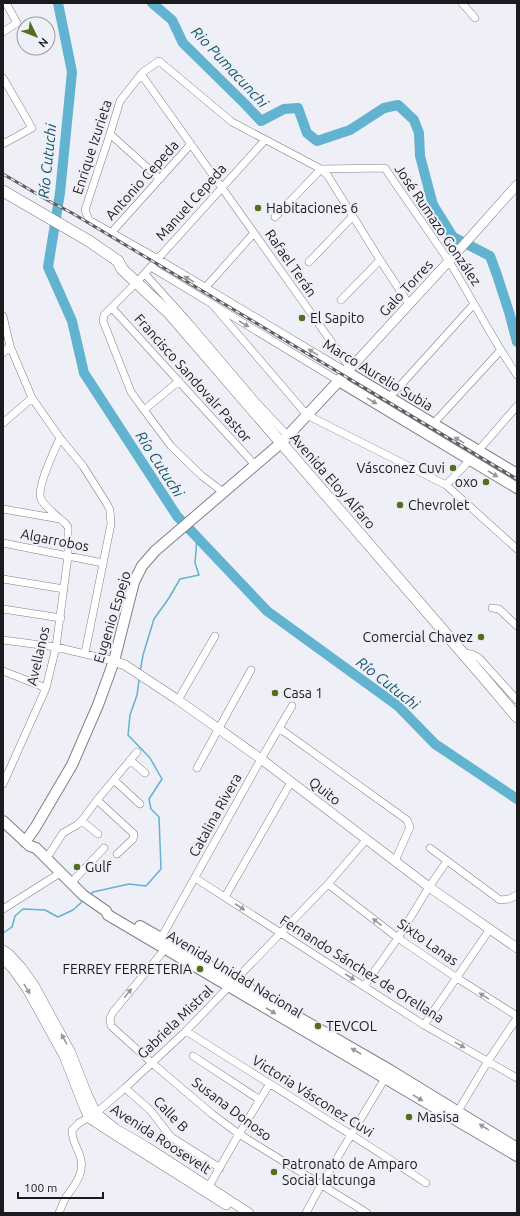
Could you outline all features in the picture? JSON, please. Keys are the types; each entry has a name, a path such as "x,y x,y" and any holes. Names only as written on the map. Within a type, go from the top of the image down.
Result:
{"main road":[{"name":"Avenida Eloy Alfaro","path":"3,191 87,244"},
{"name":"Avenida Eloy Alfaro","path":"3,198 118,261 122,269 141,278 169,313 284,439 517,717"},
{"name":"Galo Torres","path":"284,439 348,370"},
{"name":"Marco Aurelio Subia","path":"348,370 389,398 517,474"},
{"name":"Marco Aurelio Subia","path":"339,381 517,488"},
{"name":"Eugenio Espejo","path":"27,839 72,765 98,705 114,661 134,582 142,566 154,551 284,439"},
{"name":"Avenida Unidad Nacional","path":"3,814 27,839"},
{"name":"Avenida Unidad Nacional","path":"3,821 27,839 34,842 36,848 60,873 90,901 106,911 108,915 165,949 232,984 387,1074 517,1156"},
{"name":"Avenida Unidad Nacional","path":"106,911 111,910 161,938 232,984"},
{"name":"Avenida Unidad Nacional","path":"387,1074 458,1111 517,1148"}],"street":[{"path":"3,32 17,23 6,3"},
{"path":"462,3 475,18"},
{"name":"Enrique Izurieta","path":"85,210 120,101 141,74 159,61"},
{"name":"José Rumazo González","path":"159,61 232,122 321,169 385,168 449,262 500,350 517,375"},
{"name":"Rafael Terán","path":"141,74 254,233 348,370"},
{"path":"3,78 32,128 3,144"},
{"path":"110,134 160,179"},
{"name":"Manuel Cepeda","path":"144,410 131,392 103,321 104,315 151,268 265,140"},
{"name":"Antonio Cepeda","path":"111,233 191,144"},
{"path":"275,217 321,169 328,176 380,260 410,304"},
{"name":"Galo Torres","path":"348,370 449,262 517,185"},
{"name":"Marco Aurelio Subia","path":"85,210 89,220 348,370"},
{"path":"309,262 353,216"},
{"path":"205,288 254,233"},
{"path":"342,300 380,260"},
{"name":"Marco Aurelio Subia","path":"151,268 339,381"},
{"path":"212,304 307,415 446,485 517,549"},
{"path":"389,398 474,304"},
{"name":"Francisco Sandovalr Pastor","path":"112,308 255,465"},
{"path":"3,316 10,346 32,398 60,438 83,466 110,510 111,524 85,653"},
{"path":"3,353 10,346"},
{"path":"433,424 500,350"},
{"path":"179,381 144,410 171,446 220,495"},
{"path":"3,423 32,398"},
{"path":"478,451 517,406"},
{"path":"60,438 40,486 40,498 60,519"},
{"path":"446,485 470,460"},
{"path":"3,509 60,519"},
{"name":"Avellanos","path":"3,784 46,688 56,647 68,556 68,527 66,523 60,519"},
{"name":"Algarrobos","path":"3,543 103,563"},
{"path":"3,579 64,589"},
{"path":"492,608 498,609 517,626"},
{"path":"3,609 60,618"},
{"path":"176,698 215,636"},
{"path":"3,640 56,647 114,661"},
{"path":"462,653 472,654 479,658 517,700"},
{"name":"Quito","path":"114,661 125,665 176,698 261,759 429,887 517,948"},
{"path":"197,768 251,670"},
{"path":"3,671 46,688"},
{"name":"Catalina Rivera","path":"161,938 292,706"},
{"path":"279,728 407,820 410,827 395,861"},
{"path":"46,859 64,833 82,820 137,752"},
{"path":"130,760 145,773"},
{"path":"114,780 140,804"},
{"path":"225,897 291,782"},
{"path":"97,800 134,834 133,838 117,854"},
{"path":"82,820 98,834"},
{"name":"Gabriela Mistral","path":"59,1213 79,1178 82,1169 81,1159 72,1138 72,1130 79,1122 92,1116 125,1088 186,1031 328,884 366,840"},
{"path":"74,886 104,848"},
{"path":"430,848 500,900 510,899 517,895"},
{"path":"364,986 398,938 429,887 447,861"},
{"path":"3,909 60,873"},
{"name":"Fernando Sánchez de Orellana","path":"195,878 424,1025 488,1060 517,1078"},
{"name":"Sixto Lanas","path":"328,884 398,938 517,1017"},
{"path":"424,1025 490,929"},
{"name":"Susana Donoso","path":"165,949 113,1012 110,1018 111,1026 152,1063 238,1134 367,1213"},
{"name":"Avenida Roosevelt","path":"3,950 9,954 21,967 34,984 71,1053 87,1094 92,1116"},
{"name":"Avenida Roosevelt","path":"3,959 12,968 27,989 64,1056 84,1107 92,1116 117,1137 239,1213"},
{"path":"458,1111 488,1060 517,1017"},
{"name":"Victoria Vásconez Cuvi","path":"186,1031 269,1085 352,1134 426,1183"},
{"path":"192,1056 260,1100"},
{"path":"306,1213 387,1074"},
{"path":"209,1186 238,1134 269,1085"},
{"name":"Calle B","path":"125,1088 150,1110 171,1137 220,1168"},
{"name":"Avenida Roosevelt","path":"92,1116 116,1128 209,1186 249,1213"}],"waterway":[{"name":"Río Cutuchi","path":"58,3 72,72 60,193 48,267 72,321 84,373 177,516 267,611 398,706 435,744 517,799"},
{"name":"Rio Pumacunchi","path":"152,3 172,20 183,43 261,121 284,109 298,108 307,133 317,141 350,130 384,108 398,105 414,120 419,133 420,156 433,205 453,237 490,256 509,312 517,342"},
{"path":"140,672 143,655 154,619 180,579 199,575 195,563 197,538"},
{"path":"90,895 93,892 129,884 146,886 161,869 159,817 151,809 149,799 162,779 150,758 128,735 130,715 137,695 139,680"},
{"path":"3,933 12,927 15,916 23,909 45,910 58,917 73,910 84,900"}],"railway":[{"path":"3,174 72,213 517,479"}],"place":[{"name":"Habitaciones 6","path":"258,208"},
{"name":"El Sapito","path":"302,318"},
{"name":"Vásconez Cuvi","path":"453,468"},
{"name":"oxo","path":"486,482"},
{"name":"Chevrolet","path":"400,505"},
{"name":"Comercial Chavez","path":"481,637"},
{"name":"Casa 1","path":"275,693"},
{"name":"Gulf","path":"77,867"},
{"name":"FERREY FERRETERIA","path":"200,969"},
{"name":"TEVCOL","path":"318,1026"},
{"name":"Masisa","path":"409,1117"},
{"name":"Patronato de Amparo Social latcunga","path":"274,1172"}]}
